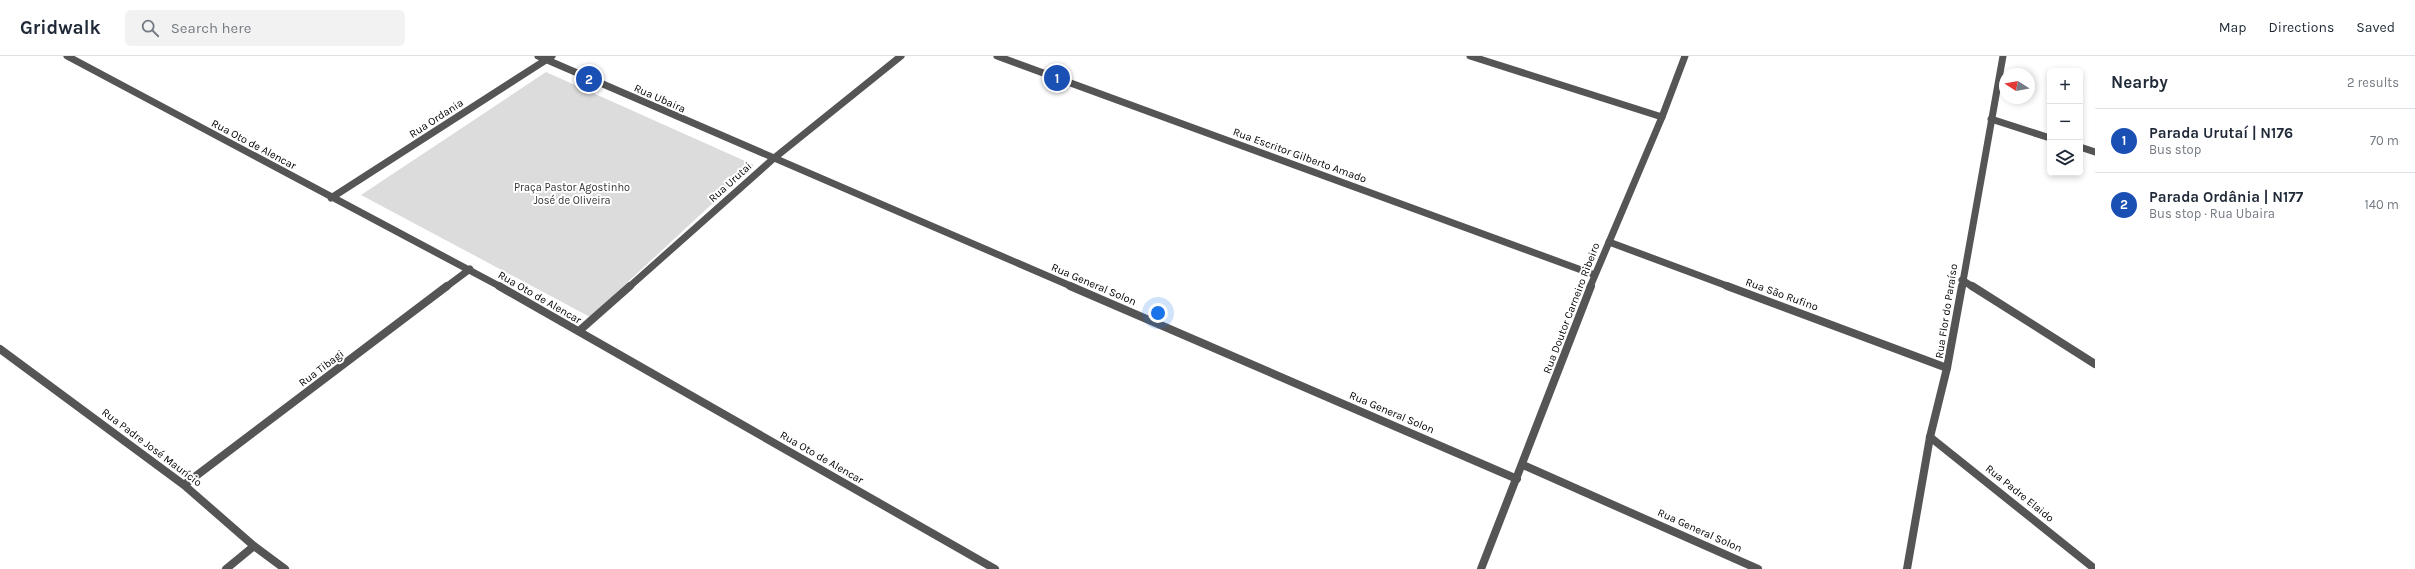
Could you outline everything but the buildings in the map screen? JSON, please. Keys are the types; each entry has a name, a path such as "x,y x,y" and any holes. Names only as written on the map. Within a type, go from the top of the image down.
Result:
{"street":[{"name":"Rua Oto de Alencar","path":"67,56 331,198 470,270 995,569"},
{"name":"Rua Ubaira","path":"538,56 549,58 772,159"},
{"name":"Rua Urutai","path":"579,331 772,159 901,56"},
{"name":"Rua Escritor Gilberto Amado","path":"997,56 1595,275"},
{"path":"1470,56 1662,117"},
{"name":"Rua Doutor Carneiro Ribeiro","path":"1481,569 1523,465 1608,242 1662,117 1685,56"},
{"name":"Rua Flor do Paraíso","path":"1907,569 1930,437 1947,368 2003,56"},
{"name":"Rua Ordania","path":"331,198 549,58"},
{"path":"1991,119 2047,137"},
{"path":"2083,148 2095,152"},
{"name":"Rua General Solon","path":"772,159 1517,479"},
{"name":"Rua São Rufino","path":"1608,242 1947,368"},
{"name":"Rua Tibagi","path":"184,485 470,270"},
{"path":"1962,280 2095,364"},
{"name":"Rua Padre José Maurício","path":"0,349 184,485 254,546 285,569"},
{"name":"Rua Padre Elaido","path":"1930,437 2095,568"},
{"name":"Rua General Solon","path":"1523,465 1758,569"},
{"path":"226,569 254,546"}],"green space":[{"name":"Praça Pastor Agostinho José de Oliveira","path":"546,72 754,165 590,317 361,195"}],"place":[{"name":"Parada Urutaí | N176","path":"1057,78"},
{"name":"Parada Ordânia | N177","path":"589,79"}]}
